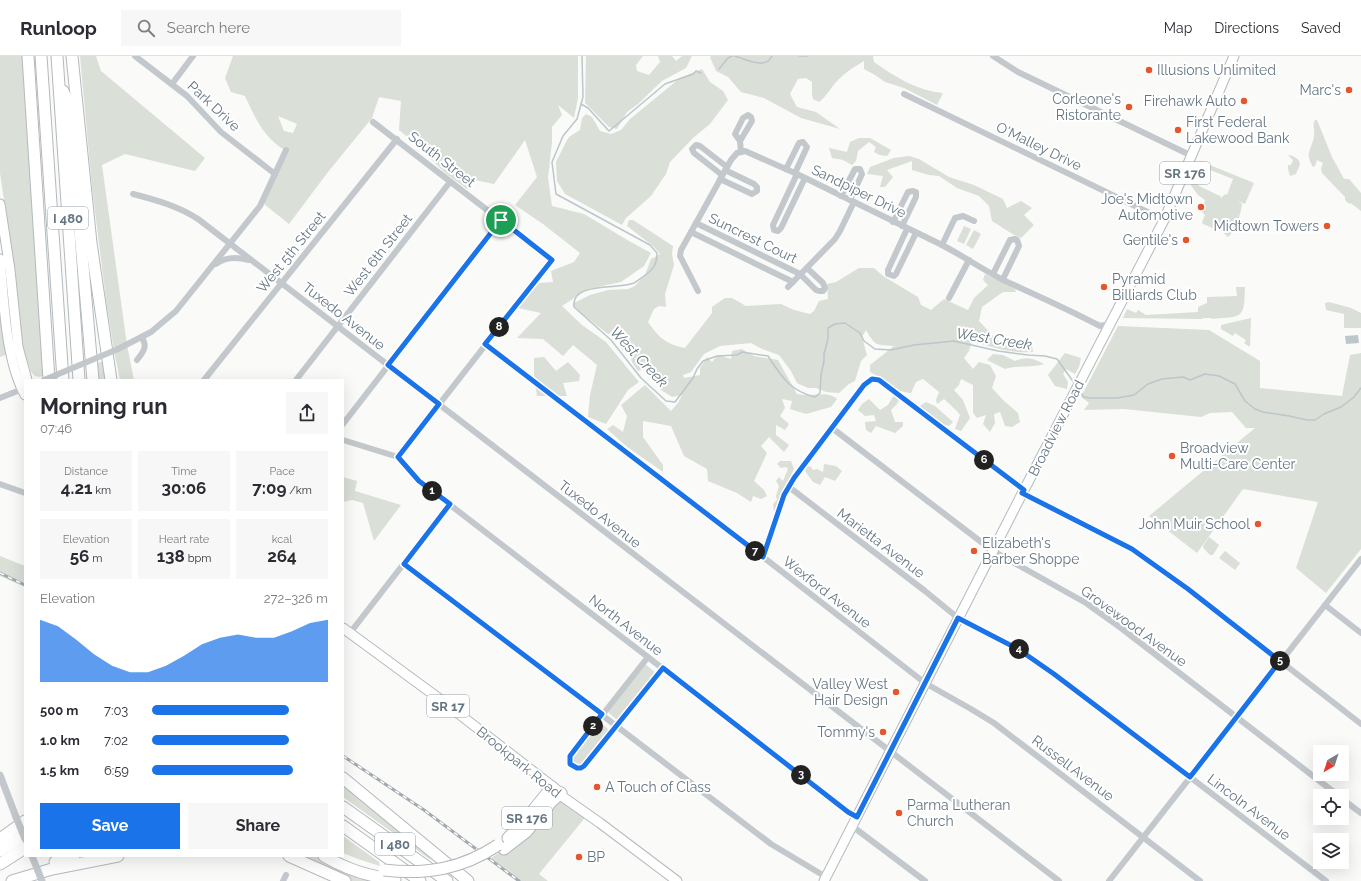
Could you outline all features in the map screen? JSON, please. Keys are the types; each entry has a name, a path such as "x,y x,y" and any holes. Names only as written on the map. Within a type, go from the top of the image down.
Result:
{"highway":[{"path":"28,56 49,379"},
{"name":"I 480","path":"41,56 63,379"},
{"name":"I 480","path":"57,56 79,379"},
{"path":"72,56 91,243 111,379"},
{"path":"59,80 69,105 93,379"},
{"path":"344,779 468,881"},
{"name":"SR 176","path":"326,857 361,872 374,876 395,879 427,879 459,872 482,863 501,847 552,786"},
{"name":"SR 176","path":"342,857 367,867 384,870 414,873 443,869 501,847 526,832 551,802 561,793"},
{"name":"I 480","path":"344,808 447,881"},
{"path":"0,839 21,819"},
{"name":"I 480","path":"344,827 420,881"},
{"path":"0,851 24,836"},
{"path":"0,864 24,849"},
{"path":"4,881 44,865 71,857"},
{"path":"12,881 52,869 113,857"},
{"path":"291,857 345,881"}],"main road":[{"name":"Broadview Road","path":"825,879 1023,491 1164,220 1234,56"},
{"path":"0,204 10,270 18,347 27,379"},
{"path":"0,259 8,333 15,371 24,391"},
{"name":"Brookpark Road","path":"346,631 462,716 561,793 563,797 677,881"}],"street":[{"name":"Park Drive","path":"135,56 194,103 220,132 275,174"},
{"path":"172,84 193,56"},
{"path":"993,56 1018,72 1192,156"},
{"name":"O'Malley Drive","path":"904,94 1164,220"},
{"name":"South Street","path":"373,122 552,260 485,344"},
{"name":"West 5th Street","path":"205,379 397,139"},
{"path":"698,291 680,256 681,250 734,155 741,152 740,141"},
{"path":"786,169 800,143 803,142 807,147 773,225 774,230 778,231 781,228 805,178"},
{"path":"724,173 694,153 692,147 696,145 700,146 724,173 756,186 758,191 752,194 724,173"},
{"path":"46,379 142,338 169,318 231,244 260,206 286,150"},
{"name":"Sandpiper Drive","path":"741,152 748,152 805,178 942,245 993,274 1079,314 1100,326 1110,324"},
{"path":"788,287 835,239 840,231 862,174 860,169 855,169 841,196"},
{"name":"West 6th Street","path":"297,379 450,182"},
{"path":"893,222 908,192 916,192 916,197 888,270 888,274 890,276 894,276 896,274 916,233"},
{"name":"Tuxedo Avenue","path":"133,194 168,203 188,212 338,325 1059,881"},
{"path":"942,245 955,218 963,216 974,221"},
{"path":"344,423 501,220"},
{"name":"Suncrest Court","path":"696,223 800,274 816,290 821,292 824,290 825,286 823,283 807,268"},
{"path":"691,232 793,282"},
{"path":"993,274 1009,242 1012,239 1017,240 1019,246 1003,279"},
{"path":"211,268 218,263 234,258 241,258 256,263"},
{"path":"949,298 969,260"},
{"path":"137,360 145,349 142,338"},
{"path":"344,440 398,457 485,344"},
{"name":"Wexford Avenue","path":"485,344 763,557 925,684"},
{"path":"763,557 784,495 794,478 864,385 872,379 879,380 1023,491 1132,549 1188,589 1361,724"},
{"path":"0,398 24,391"},
{"name":"Grovewood Avenue","path":"832,428 993,551 1086,603 1122,628 1330,789"},
{"name":"North Avenue","path":"398,457 419,481 848,812 857,817"},
{"path":"0,484 24,493"},
{"name":"Marietta Avenue","path":"789,487 958,618"},
{"path":"346,631 404,564 450,504"},
{"path":"1109,881 1361,559"},
{"path":"404,564 771,844 825,879"},
{"path":"1325,605 1361,633"},
{"name":"Lincoln Avenue","path":"958,618 1018,649 1036,661 1326,881"},
{"path":"648,657 570,756 570,764 573,767 581,768 584,766 663,668"},
{"name":"Russell Avenue","path":"925,684 971,708 994,723 1200,881"},
{"path":"0,775 21,819 24,836"},
{"path":"1349,805 1361,814"},
{"path":"852,826 925,881"},
{"path":"32,857 42,881"},
{"path":"282,881 286,875"}],"shaded area":[{"path":"0,56 23,56 44,375 40,377 35,376 31,372 23,347 15,275 0,173"},
{"path":"80,56 96,56 101,71 205,158 195,171 125,154 102,165 127,345 134,379 120,379 106,300 92,187"},
{"path":"233,56 578,56 578,98 574,118 558,105 562,115 552,127 548,178 552,206 584,214 651,253 644,266 621,282 588,289 562,306 582,325 606,342 639,382 628,390 606,424 588,417 590,395 597,365 573,345 563,356 543,339 517,338 541,313 518,308 539,283 553,282 551,271 574,262 580,253 543,224 515,205 537,177 525,140 494,184 475,180 467,189 445,173 418,146 399,130 401,101 379,97 372,118 328,172 289,224 264,204 286,151 271,140 261,127 245,96 231,92 225,78","holes":["278,116 297,124 293,133 284,131"]},
{"path":"586,56 643,56 636,65 637,71 649,75 660,62 658,56 672,56 676,61 682,56 692,56 686,68 662,81 638,104 627,112 617,129 609,127 585,103"},
{"path":"873,56 874,62 898,78 934,92 943,93 937,105 904,88 885,82 864,69 864,61 841,77 819,102 813,99 812,82 806,78 798,79 790,94 797,107 816,112 840,129 801,118 764,98 741,92 728,77 716,71 710,57"},
{"path":"702,69 710,82 723,91 728,100 710,124 693,138 670,162 666,174 651,196 626,218 622,225 565,194 557,181 556,162 569,137 580,130 582,118 586,114 592,117 600,131 611,134 621,130 630,119 680,78"},
{"path":"1315,120 1317,120 1332,157 1344,179 1349,179 1361,193 1361,211 1352,204 1348,203 1345,200 1345,197 1322,173 1321,168 1323,163 1317,160 1315,166 1313,167 1310,162 1309,151 1314,136"},
{"path":"859,138 870,138 891,150 887,156 880,155 874,152 876,147 869,142 858,151 856,161 852,165 843,160 832,158 829,148 847,152 850,142"},
{"path":"1288,155 1297,159 1300,163 1296,174 1290,176 1288,165 1291,165 1293,160"},
{"path":"909,156 919,159 949,177 974,185 1003,199 1007,208 1021,201 1032,208 1024,215 1034,225 1021,238 1014,235 992,221 989,206 979,196 957,188 939,176 912,170 912,161 887,170 893,177 885,187 880,187 883,176 867,174 870,167 894,158"},
{"path":"1200,161 1254,183 1245,204 1238,201 1242,204 1240,212 1235,227 1231,235 1228,237 1218,228 1217,230 1203,224 1202,222 1205,215 1202,212 1205,200 1198,195 1190,184 1192,178 1199,186 1220,196 1221,198 1225,194 1227,195 1233,179 1205,168 1201,168 1195,172"},
{"path":"629,220 633,220 673,246 672,254 674,265 665,294 666,307 659,306 654,309 648,322 664,340 685,348 712,313 712,307 725,298 732,298 746,306 781,304 794,310 810,314 814,311 819,301 828,299 827,284 836,282 859,268 874,268 883,276 918,297 921,305 931,310 944,299 968,310 974,298 988,285 983,280 985,274 1015,289 1016,292 1003,292 982,307 979,321 998,341 1018,346 1026,342 1032,346 1033,352 1010,351 972,341 969,351 964,358 973,369 979,362 990,365 996,376 992,388 1018,413 1020,422 1012,427 1005,426 1000,412 994,414 995,423 990,432 983,424 986,415 977,418 973,413 973,385 961,379 959,385 954,390 963,400 970,418 961,431 955,429 960,415 944,399 937,404 936,400 939,392 923,379 916,382 911,393 900,391 870,372 870,365 894,346 877,344 866,330 862,337 867,355 861,361 855,381 839,393 826,392 816,388 808,388 797,383 791,371 779,355 751,343 720,346 704,354 691,372 683,375 684,378 700,375 700,368 707,357 712,362 718,355 731,359 732,351 742,349 754,356 778,360 797,394 821,394 837,399 831,407 806,414 790,409 792,401 782,399 785,408 780,416 789,424 785,430 776,425 776,435 789,445 784,452 769,437 761,446 767,453 754,481 764,490 767,496 761,499 753,496 751,502 737,493 708,481 707,469 684,456 671,426 643,421 643,437 663,465 663,472 626,446 607,429 613,425 623,432 627,416 621,405 645,385 671,411 678,403 682,395 672,397 661,390 645,369 638,371 632,362 630,353 623,350 619,346 621,339 618,333 608,334 572,304 590,295 608,290 628,289 635,286 645,275 651,259 660,254 653,246 627,226"},
{"path":"964,226 971,229 964,244 957,241"},
{"path":"974,230 981,234 973,249 966,245"},
{"path":"0,259 11,353 0,357"},
{"path":"1236,287 1245,287 1244,306 1240,314 1236,316 1211,319 1123,318 1127,309 1136,313 1138,310 1146,315 1198,312 1198,307 1207,303 1207,297 1237,296"},
{"path":"1329,302 1351,308 1361,313 1361,328 1344,328 1344,314 1326,310 1325,303"},
{"path":"1251,318 1250,347 1244,343 1246,340 1235,333 1233,336 1221,329 1221,325"},
{"path":"1118,326 1209,330 1260,361 1260,388 1342,396 1350,355 1361,353 1361,549 1326,593 1296,568 1318,502 1243,489 1197,553 1149,516 1255,428 1246,428 1232,412 1210,413 1201,417 1124,409 1084,410 1089,403 1081,397"},
{"path":"1358,335 1359,343 1346,344 1345,336"},
{"path":"1065,353 1081,358 1079,367 1075,374 1066,369 1063,374 1068,382 1067,389 1055,386 1048,375"},
{"path":"993,354 1003,355 1015,361 1030,358 1044,364 1005,369 987,360"},
{"path":"544,357 556,371 568,362 580,375 579,381 563,383 567,396 537,396 534,375 534,358"},
{"path":"104,361 107,379 98,379 97,363"},
{"path":"894,395 900,398 891,410 895,422 903,422 903,426 895,433 876,426 871,433 866,430 865,422 876,421 874,415 865,416 858,410 862,404 869,399 880,410 888,405"},
{"path":"926,402 935,406 953,422 949,426 930,421 920,406"},
{"path":"780,461 791,461 794,469 774,512 773,504 777,500 776,496 779,486 776,481 779,477 783,481 788,469 786,467 781,468 777,464"},
{"path":"824,464 836,466 842,471 835,481 825,477 820,485 813,482 805,471 806,467 810,466 813,470 817,469 823,472"},
{"path":"344,477 357,481 355,491 401,505 374,541 363,503 352,500 344,502"},
{"path":"1209,537 1219,545 1213,555 1210,555 1203,546"},
{"path":"1225,551 1240,563 1235,570 1219,558"},
{"path":"0,556 24,566 24,587 0,576"},
{"path":"645,664 656,673 619,720 617,720 608,712"},
{"path":"600,722 610,731 580,766 574,764 573,756"},
{"path":"344,783 437,862 428,858 344,798"},
{"path":"561,793 588,814 539,874 548,881 519,881 490,859 504,849"},
{"path":"344,837 379,862 380,866 344,853"},
{"path":"297,857 320,857 330,864 379,881 351,881"}],"waterway":[{"name":"West Creek","path":"582,56 583,97 577,119 563,136 552,162 556,194 650,245 657,253 656,263 653,269 634,283 587,290 580,293 575,299 574,307 611,340 641,378 666,401 675,402 693,378 703,361 717,356 737,355 742,352 768,356 787,382 799,391 815,397 820,393 824,354 828,339 828,328 835,324 845,323 860,333 864,341 875,349 891,350 914,345 954,341 998,351 1045,356 1057,359 1075,384"},
{"path":"719,69 728,58 732,56"},
{"path":"734,56 760,63 765,63 772,56"},
{"path":"799,56 807,56"},
{"path":"581,104 588,108 609,131 665,84 693,74 696,71 701,73"},
{"name":"West Creek","path":"1079,390 1084,397 1117,398 1134,395 1148,384 1162,379 1183,377 1190,380 1205,374 1219,376 1235,384 1245,401 1255,409 1263,412 1307,420 1315,420 1324,414 1341,407 1354,397 1361,388"}],"railway":[{"path":"0,573 24,585"},
{"path":"344,757 424,810 519,881"}],"place":[{"name":"Illusions Unlimited","path":"1149,70"},
{"name":"Marc's","path":"1349,90"},
{"name":"Firehawk Auto","path":"1244,101"},
{"name":"Corleone's Ristorante","path":"1129,107"},
{"name":"First Federal Lakewood Bank","path":"1178,130"},
{"name":"Joe's Midtown Automotive","path":"1201,207"},
{"name":"Midtown Towers","path":"1327,226"},
{"name":"Gentile's","path":"1186,240"},
{"name":"Pyramid Billiards Club","path":"1104,287"},
{"name":"Broadview Multi-Care Center","path":"1172,456"},
{"name":"John Muir School","path":"1258,524"},
{"name":"Elizabeth's Barber Shoppe","path":"974,551"},
{"name":"Valley West Hair Design","path":"896,692"},
{"name":"Tommy's","path":"883,732"},
{"name":"A Touch of Class","path":"597,787"},
{"name":"Parma Lutheran Church","path":"899,813"},
{"name":"BP","path":"579,857"}],"route":[{"path":"501,220 552,260 485,344 763,557 784,495 794,478 864,385 872,379 879,380 1024,490 1022,493 1132,549 1188,589 1280,661 1190,777 1054,674 1018,649 958,618 857,817 848,812 663,668 584,766 581,768 573,767 570,764 570,756 602,714 404,564 450,504 419,481 398,457 439,404 388,365 501,220"}]}
